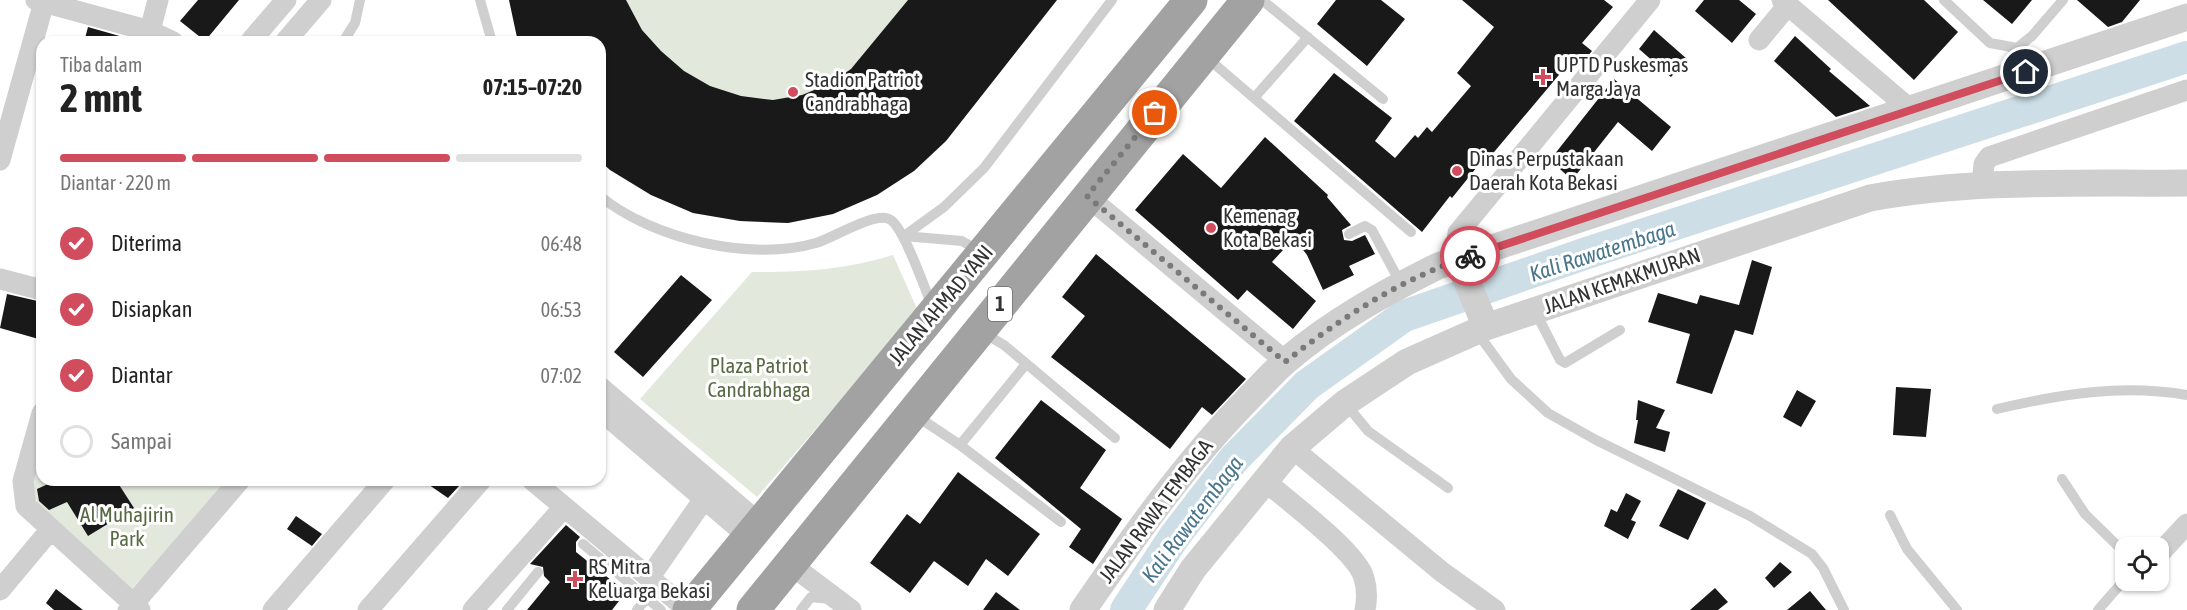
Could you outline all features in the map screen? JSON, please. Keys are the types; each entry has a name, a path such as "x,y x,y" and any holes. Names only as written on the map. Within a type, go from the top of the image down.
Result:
{"highway":[{"name":"JALAN AHMAD YANI","path":"688,610 984,254 1191,0"},
{"name":"JALAN AHMAD YANI","path":"753,610 1248,0"}],"street":[{"path":"148,36 158,0"},
{"path":"255,36 286,0"},
{"path":"290,36 321,0"},
{"path":"1481,325 1459,263 1456,246 1458,233 1650,0"},
{"path":"0,160 45,2 145,36"},
{"path":"1759,40 1788,2 1911,110"},
{"name":"JALAN RAWA TEMBAGA","path":"1083,610 1167,490 1209,438 1285,362 1340,320 1401,285 1438,266 1459,263 2187,17"},
{"path":"1982,185 1984,164 1989,157 2187,90"},
{"name":"JALAN KEMAKMURAN","path":"1167,610 1193,569 1292,448 1345,403 1407,362 1481,325 1535,311 1870,198 1914,190 1982,185 2187,183"},
{"path":"1087,196 1285,362"},
{"path":"0,279 36,288"},
{"path":"606,393 754,530"},
{"path":"606,415 704,499 754,530"},
{"path":"36,434 23,481 26,506 133,608 235,486"},
{"path":"1292,448 1442,572 1495,610"},
{"path":"1265,481 1354,559 1364,576 1367,600 1365,610"},
{"path":"280,608 380,486"},
{"path":"368,610 476,486"},
{"path":"539,486 648,588 688,610"},
{"path":"648,588 704,499"},
{"path":"473,610 564,507"},
{"path":"2169,543 2187,524"},
{"path":"0,590 51,529"},
{"path":"790,564 850,610"}],"lane":[{"path":"347,36 355,23 360,0"},
{"path":"480,0 490,36"},
{"path":"904,236 944,207 984,168 1112,0"},
{"path":"1262,0 1383,99"},
{"path":"1944,0 1990,43 2017,48 2032,36 2063,0"},
{"path":"1254,98 1308,37"},
{"path":"1202,54 1411,231"},
{"path":"606,201 616,209 695,243 751,251 815,243 876,218 888,218 898,226 904,236 920,282 936,312"},
{"path":"1349,234 1365,226 1372,230 1401,285"},
{"path":"904,236 962,240 984,254"},
{"path":"1535,311 1560,360 1565,363 1620,330"},
{"path":"1481,325 1511,379 1548,413 1596,440 1750,516 1812,554 1823,568 1844,610"},
{"path":"979,330 1026,364 1115,438"},
{"path":"960,445 1026,364"},
{"path":"1997,409 2064,394 2122,389 2153,390 2187,395"},
{"path":"1345,403 1368,430 1448,488"},
{"path":"912,413 960,445 1061,522"},
{"path":"2062,479 2085,514 2115,543"},
{"path":"1890,515 1907,549 1957,610"},
{"path":"583,544 648,588 661,610"},
{"path":"507,610 538,572"},
{"path":"637,610 648,588"},
{"path":"2098,610 2115,591"},
{"path":"801,610 811,597 831,600 844,610"}],"green space":[{"name":"Stadion Patriot Candrabhaga","path":"509,0 1057,0 946,141 914,171 833,214 788,223 740,221 693,213 651,195 606,165 606,36 517,36"},
{"name":"Plaza Patriot Candrabhaga","path":"893,255 918,311 757,497 640,399 752,272 823,269"},
{"name":"Al Muhajirin Park","path":"36,459 36,486 225,486 130,591 42,514 29,482"}],"building":[{"path":"198,0 239,0 209,36 199,36 180,21"},
{"name":"Stadion Patriot Candrabhaga","path":"509,0 626,0 642,30 684,71 710,86 741,96 773,100 802,95 829,84 851,69 908,0 1057,0 946,141 914,171 877,195 833,214 788,223 740,221 693,213 651,195 610,170 606,166 606,36 517,36"},
{"path":"1336,0 1381,0 1405,19 1367,66 1317,24"},
{"path":"1462,0 1604,0 1613,7 1582,43 1592,51 1582,63 1574,57 1484,164 1481,162 1452,198 1450,196 1422,232 1294,121 1334,73 1392,118 1375,141 1395,158 1415,135 1418,138 1427,127 1432,132 1471,86 1457,73 1494,27"},
{"path":"1704,0 1739,0 1756,14 1732,43 1695,11"},
{"path":"1828,0 1924,0 1958,32 1914,80"},
{"path":"1983,0 2032,0 2012,24"},
{"path":"2077,0 2140,0 2122,22 2108,27"},
{"path":"88,27 120,36 86,36"},
{"path":"1654,30 1687,59 1671,77 1639,49"},
{"path":"1795,36 1831,69 1829,71 1870,106 1836,117 1774,61"},
{"path":"1614,79 1671,127 1652,151 1618,122 1572,180 1550,160"},
{"path":"1265,137 1328,195 1327,197 1351,225 1342,230 1344,240 1352,241 1365,235 1375,254 1349,266 1354,275 1323,290 1307,255 1294,238 1272,262 1316,301 1293,329 1247,290 1238,300 1135,210 1183,154 1221,188"},
{"path":"1096,254 1246,379 1212,415 1202,407 1170,449 1051,357 1085,316 1062,297"},
{"path":"1752,260 1772,267 1753,335 1735,330 1712,394 1676,383 1690,334 1648,322 1658,293 1697,304 1700,295 1739,305"},
{"path":"681,275 712,300 643,377 614,352"},
{"path":"7,294 36,301 36,338 0,328"},
{"path":"1896,387 1931,389 1926,437 1893,435"},
{"path":"1797,390 1816,401 1801,427 1783,417"},
{"path":"1041,400 1106,450 1080,488 1122,519 1093,564 1069,547 1081,529 995,458"},
{"path":"1638,400 1665,410 1656,428 1670,432 1665,452 1634,443 1638,420 1636,420"},
{"path":"958,472 1040,534 1008,576 986,559 968,586 934,561 910,593 870,563 907,514 920,524"},
{"path":"44,486 120,486 134,508 88,536 67,502 49,510 39,501 37,489"},
{"path":"431,486 459,486 448,498"},
{"path":"1678,489 1706,503 1688,540 1659,526"},
{"path":"1626,493 1641,501 1631,520 1636,522 1628,539 1604,526 1611,509 1617,512"},
{"path":"296,516 322,534 312,546 287,529"},
{"path":"566,525 580,537 576,542 576,552 626,592 612,610 527,610 550,582 544,576 543,567 530,564"},
{"path":"1780,562 1792,572 1774,588 1765,578"},
{"path":"1715,588 1728,602 1718,610 1690,610"},
{"path":"56,589 83,610 54,610 46,603"},
{"path":"1810,591 1826,610 1787,610"},
{"path":"996,592 1020,610 983,610"}],"waterway":[{"name":"Kali Rawatembaga","path":"1126,610 1174,537 1234,459 1307,385 1404,316 1587,253 2187,57"}],"way so far":[{"path":"1155,113 1087,196 1285,362 1323,332 1373,299 1438,266 1470,256"}],"place":[{"name":"UPTD Puskesmas Marga Jaya","path":"1543,77"},
{"name":"Stadion Patriot Candrabhaga","path":"793,92"},
{"name":"Dinas Perpustakaan Daerah Kota Bekasi","path":"1457,171"},
{"name":"Kemenag Kota Bekasi","path":"1211,228"},
{"name":"RS Mitra Keluarga Bekasi","path":"575,579"}],"route":[{"path":"1470,256 2026,72"}]}
